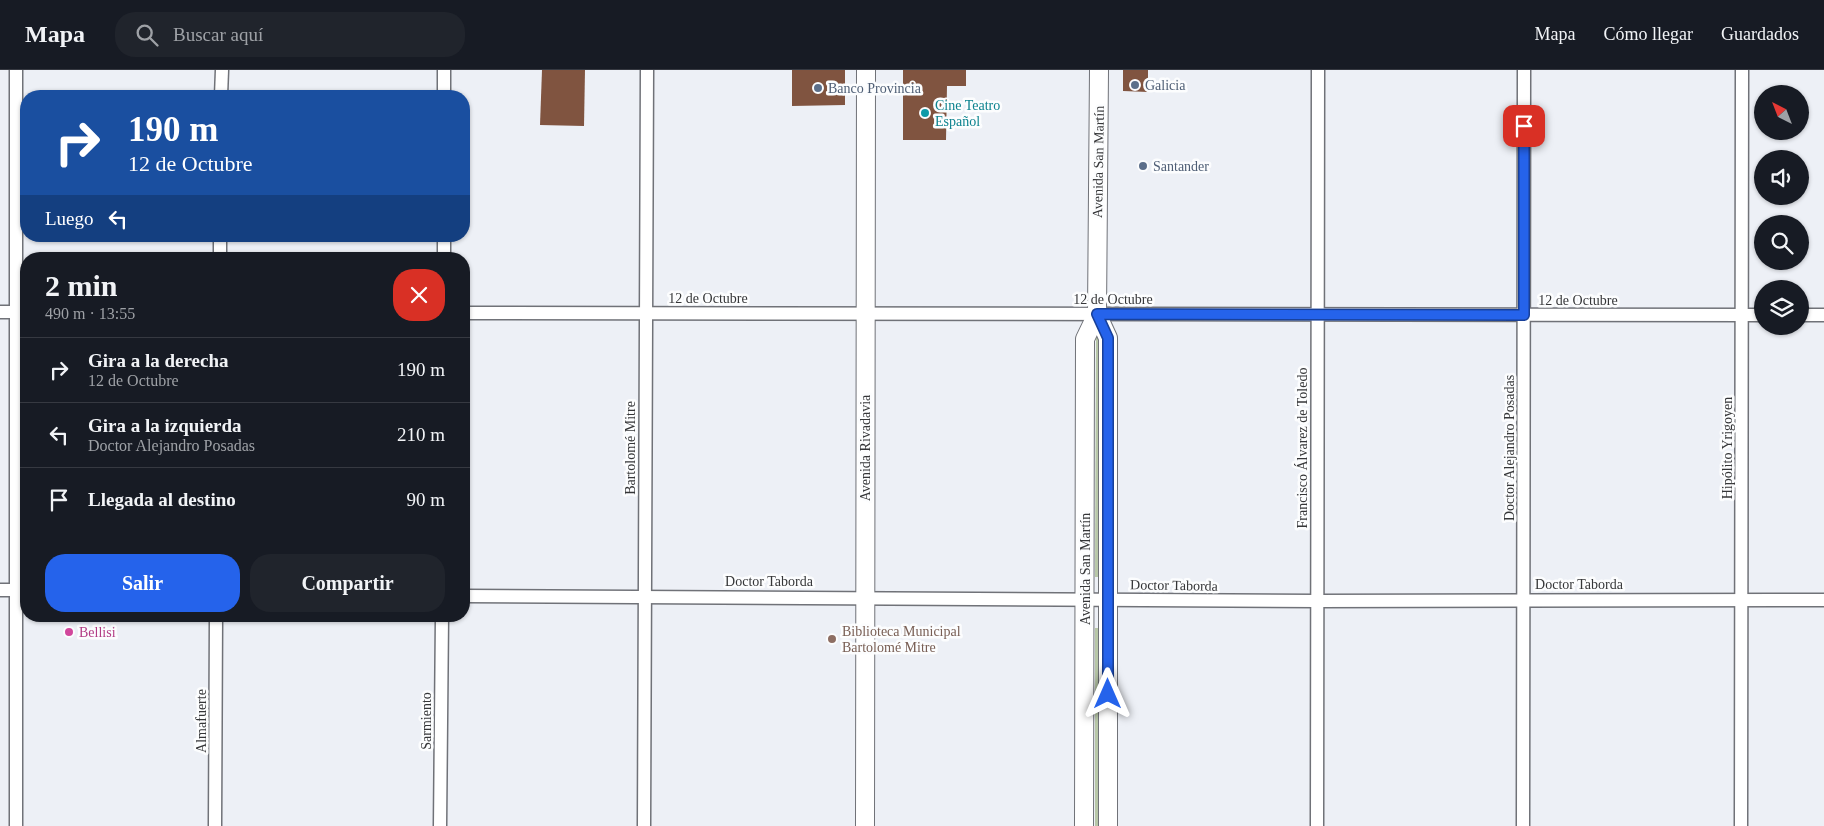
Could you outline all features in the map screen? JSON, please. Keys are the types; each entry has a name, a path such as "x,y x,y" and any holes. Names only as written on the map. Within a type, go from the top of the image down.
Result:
{"main road":[{"name":"Avenida Rivadavia","path":"865,826 866,70"},
{"name":"Avenida San Martín","path":"1099,70 1097,314 1108,338 1108,826"},
{"name":"Avenida San Martín","path":"1084,826 1085,339 1097,314"}],"street":[{"path":"16,70 20,264"},
{"path":"222,70 222,90"},
{"path":"444,70 444,90"},
{"name":"Bartolomé Mitre","path":"644,826 646,70"},
{"name":"Francisco Álvarez de Toledo","path":"1317,826 1318,70"},
{"name":"Doctor Alejandro Posadas","path":"1524,70 1524,826"},
{"name":"Hipólito Yrigoyen","path":"1741,826 1742,70"},
{"path":"0,312 20,312"},
{"name":"12 de Octubre","path":"470,313 1754,315"},
{"path":"1809,315 1824,315"},
{"path":"0,590 20,590"},
{"name":"Doctor Taborda","path":"470,596 645,595 1317,601 1824,600"},
{"path":"16,826 20,622"},
{"name":"Almafuerte","path":"215,826 216,622"},
{"name":"Sarmiento","path":"440,826 442,622"}],"green space":[{"path":"1096,335 1100,335 1100,577 1095,577"},
{"path":"1095,628 1099,628 1099,826 1095,826"}],"building":[{"path":"542,70 585,70 584,126 540,125"},
{"name":"Banco Provincia","path":"792,70 845,70 845,105 792,106"},
{"name":"Cine Teatro Español","path":"903,70 966,70 966,86 947,86 946,140 903,140"},
{"path":"1123,70 1148,70 1148,92 1123,91"}],"place":[{"name":"Galicia","path":"1135,85"},
{"name":"Banco Provincia","path":"818,88"},
{"name":"Cine Teatro Español","path":"925,113"},
{"name":"Santander","path":"1143,166"},
{"name":"Bellisi","path":"69,632"},
{"name":"Biblioteca Municipal Bartolomé Mitre","path":"832,639"}],"route":[{"path":"1108,694 1108,338 1097,314 1524,315 1524,126"}]}
